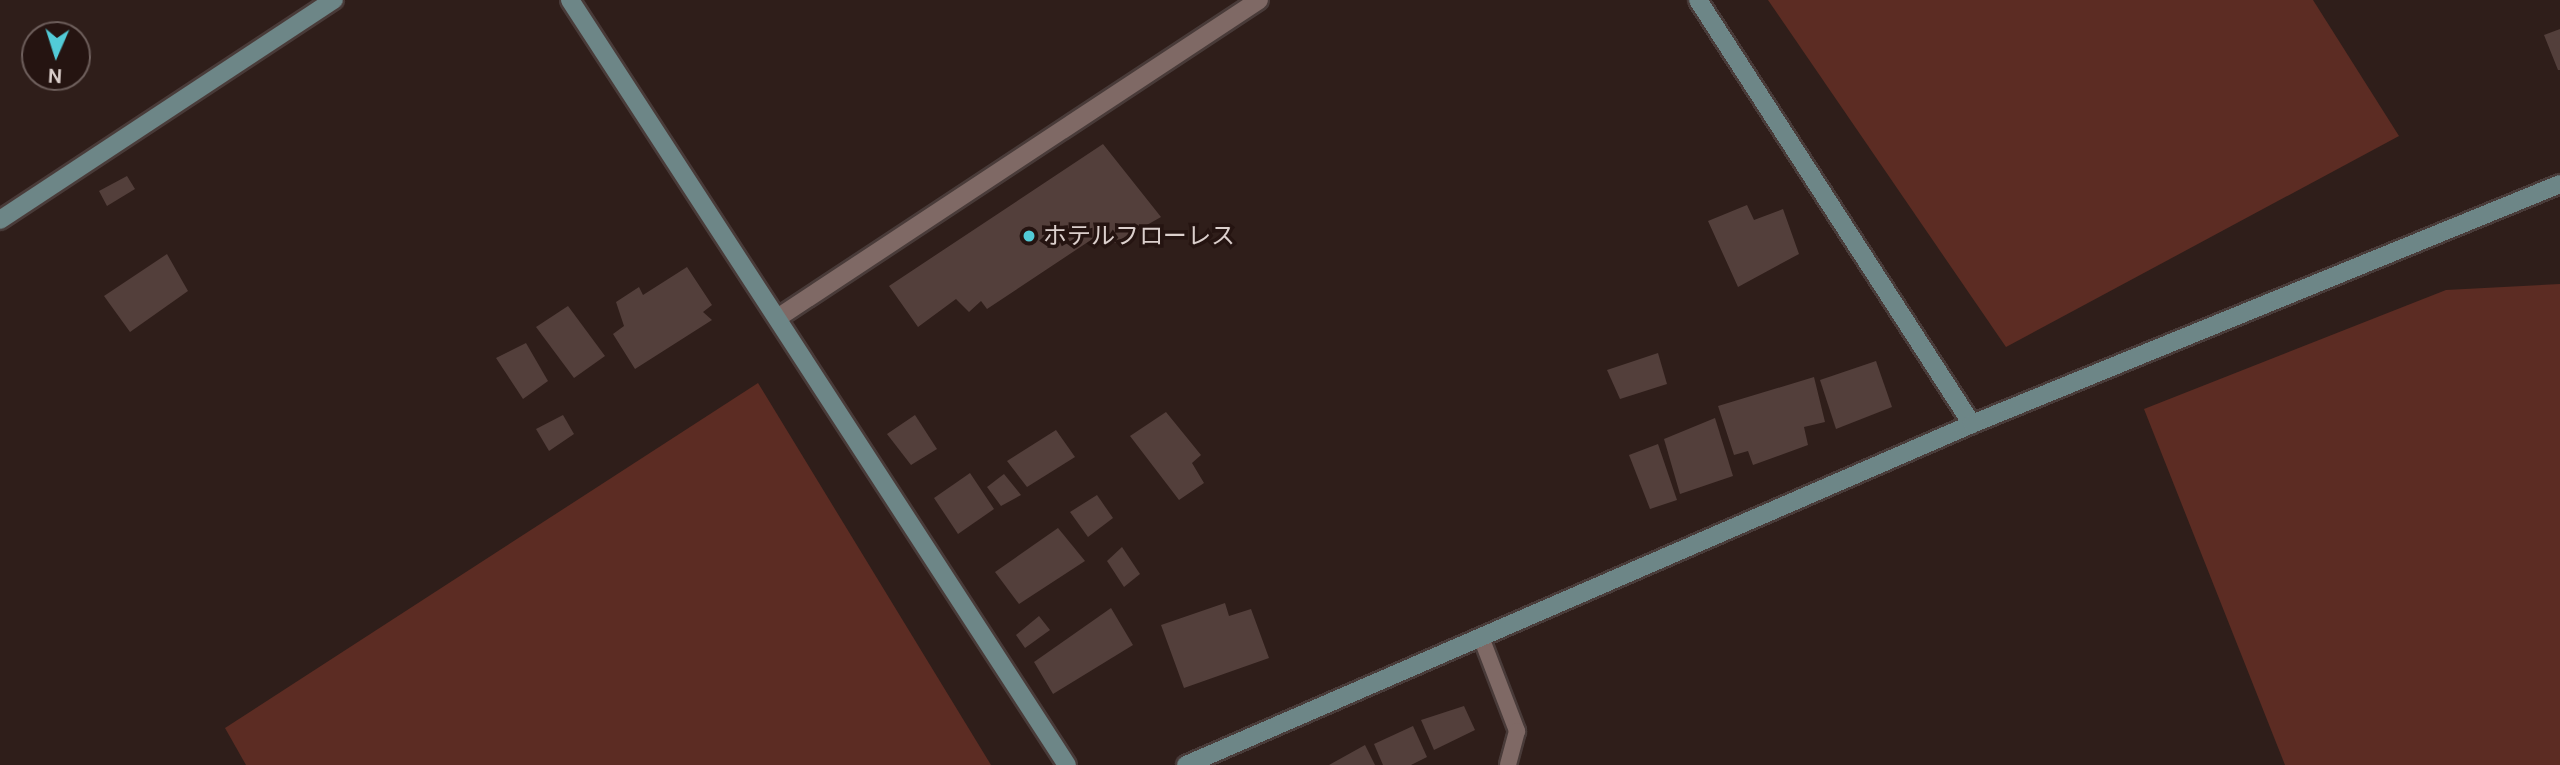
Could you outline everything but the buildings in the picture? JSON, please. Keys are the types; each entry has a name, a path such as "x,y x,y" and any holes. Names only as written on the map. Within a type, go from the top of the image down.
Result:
{"street":[{"path":"0,220 334,0"},
{"path":"570,0 779,317 1067,765"},
{"path":"779,317 1259,0"},
{"path":"1698,0 1972,424"},
{"path":"1195,763 1972,424 2560,184"}],"lane":[{"path":"1481,637 1517,731 1508,765"}],"shaded area":[{"path":"1768,0 2313,0 2399,136 2006,347"},
{"path":"2560,284 2560,765 2285,765 2144,409 2446,290"},
{"path":"758,383 991,765 246,765 225,728"}],"place":[{"name":"ホテルフローレス","path":"1029,236"}]}
